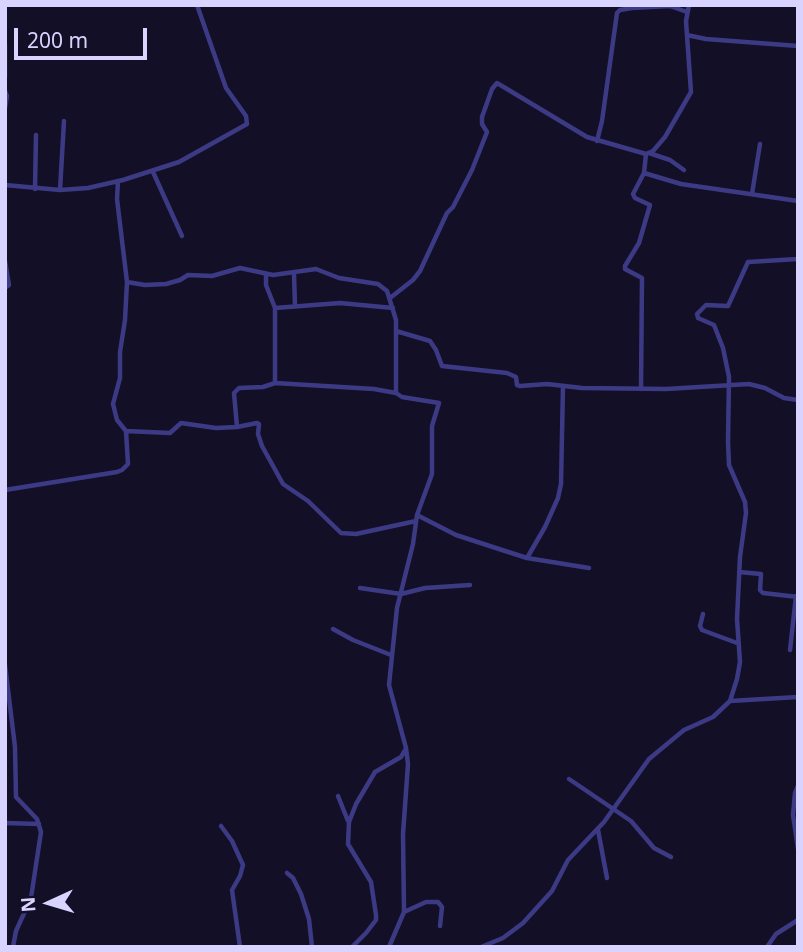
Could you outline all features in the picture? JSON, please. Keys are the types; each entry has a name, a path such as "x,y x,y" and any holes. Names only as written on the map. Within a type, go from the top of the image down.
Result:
{"street":[{"path":"5,185 60,190 88,188 118,181 153,172 204,150 247,124 246,116 226,88 197,5"},
{"path":"597,141 603,121 617,13 632,8 688,8 691,92 665,137 647,153 644,173 633,194 635,198 647,202 649,208 639,243 625,266 625,269 642,278 641,389"},
{"path":"687,35 706,40 798,46"},
{"path":"5,45 5,77"},
{"path":"390,298 414,281 472,170 487,132 482,124 482,117 492,89 497,83 579,133 597,141 670,160 684,170"},
{"path":"5,91 5,108"},
{"path":"60,190 64,121"},
{"path":"35,189 36,135"},
{"path":"752,194 760,144"},
{"path":"153,172 182,236"},
{"path":"644,173 681,184 798,201"},
{"path":"5,490 122,470 128,464 126,431 117,420 113,404 121,375 120,352 127,282 117,199 118,181"},
{"path":"481,947 503,938 523,923 552,891 568,860 598,830 642,766 684,730 713,717 730,701 739,672 740,572 746,513 745,502 729,465 727,364 712,323 697,316 698,311 705,305 729,306 748,262 798,259"},
{"path":"5,261 9,285 5,288"},
{"path":"127,282 166,284 188,275 212,276 240,268 266,274 294,274 316,269 339,278 378,284 384,287 393,308 396,331 396,393"},
{"path":"266,274 266,285 275,308 275,383"},
{"path":"294,274 295,306"},
{"path":"275,308 340,303 393,308"},
{"path":"396,331 430,341 442,366 507,373 516,377 517,385 520,386 547,384 641,389 759,386 784,398 798,400"},
{"path":"237,427 234,409 236,389 263,387 275,383 374,389 396,393 402,397 439,402 431,431 432,474 416,518 391,655 390,694 408,764 403,854 404,912 389,947"},
{"path":"527,558 545,527 561,484 563,386"},
{"path":"126,431 170,433 181,424 216,428 259,424 261,446 283,484 308,502 341,533 356,534 416,518 456,535 527,558 589,568"},
{"path":"740,572 761,574 760,590 763,593 797,596 790,650"},
{"path":"360,588 401,594 425,588 470,584"},
{"path":"704,614 702,630 738,643"},
{"path":"333,629 391,655"},
{"path":"5,665 6,691 15,747 16,797 40,824 40,843 32,892 16,931 13,947"},
{"path":"730,701 798,697"},
{"path":"352,947 376,920 376,915 371,883 348,844 349,822 375,772 401,757 406,748"},
{"path":"569,779 638,827 657,850 671,857"},
{"path":"798,786 793,815 798,849"},
{"path":"338,796 349,822"},
{"path":"5,823 40,824"},
{"path":"222,827 243,865 232,894 240,947"},
{"path":"598,830 607,878"},
{"path":"287,873 293,878 301,894 309,919 313,947"},
{"path":"404,912 426,902 438,902 442,906 440,926"},
{"path":"767,947 776,934 798,920"}]}
